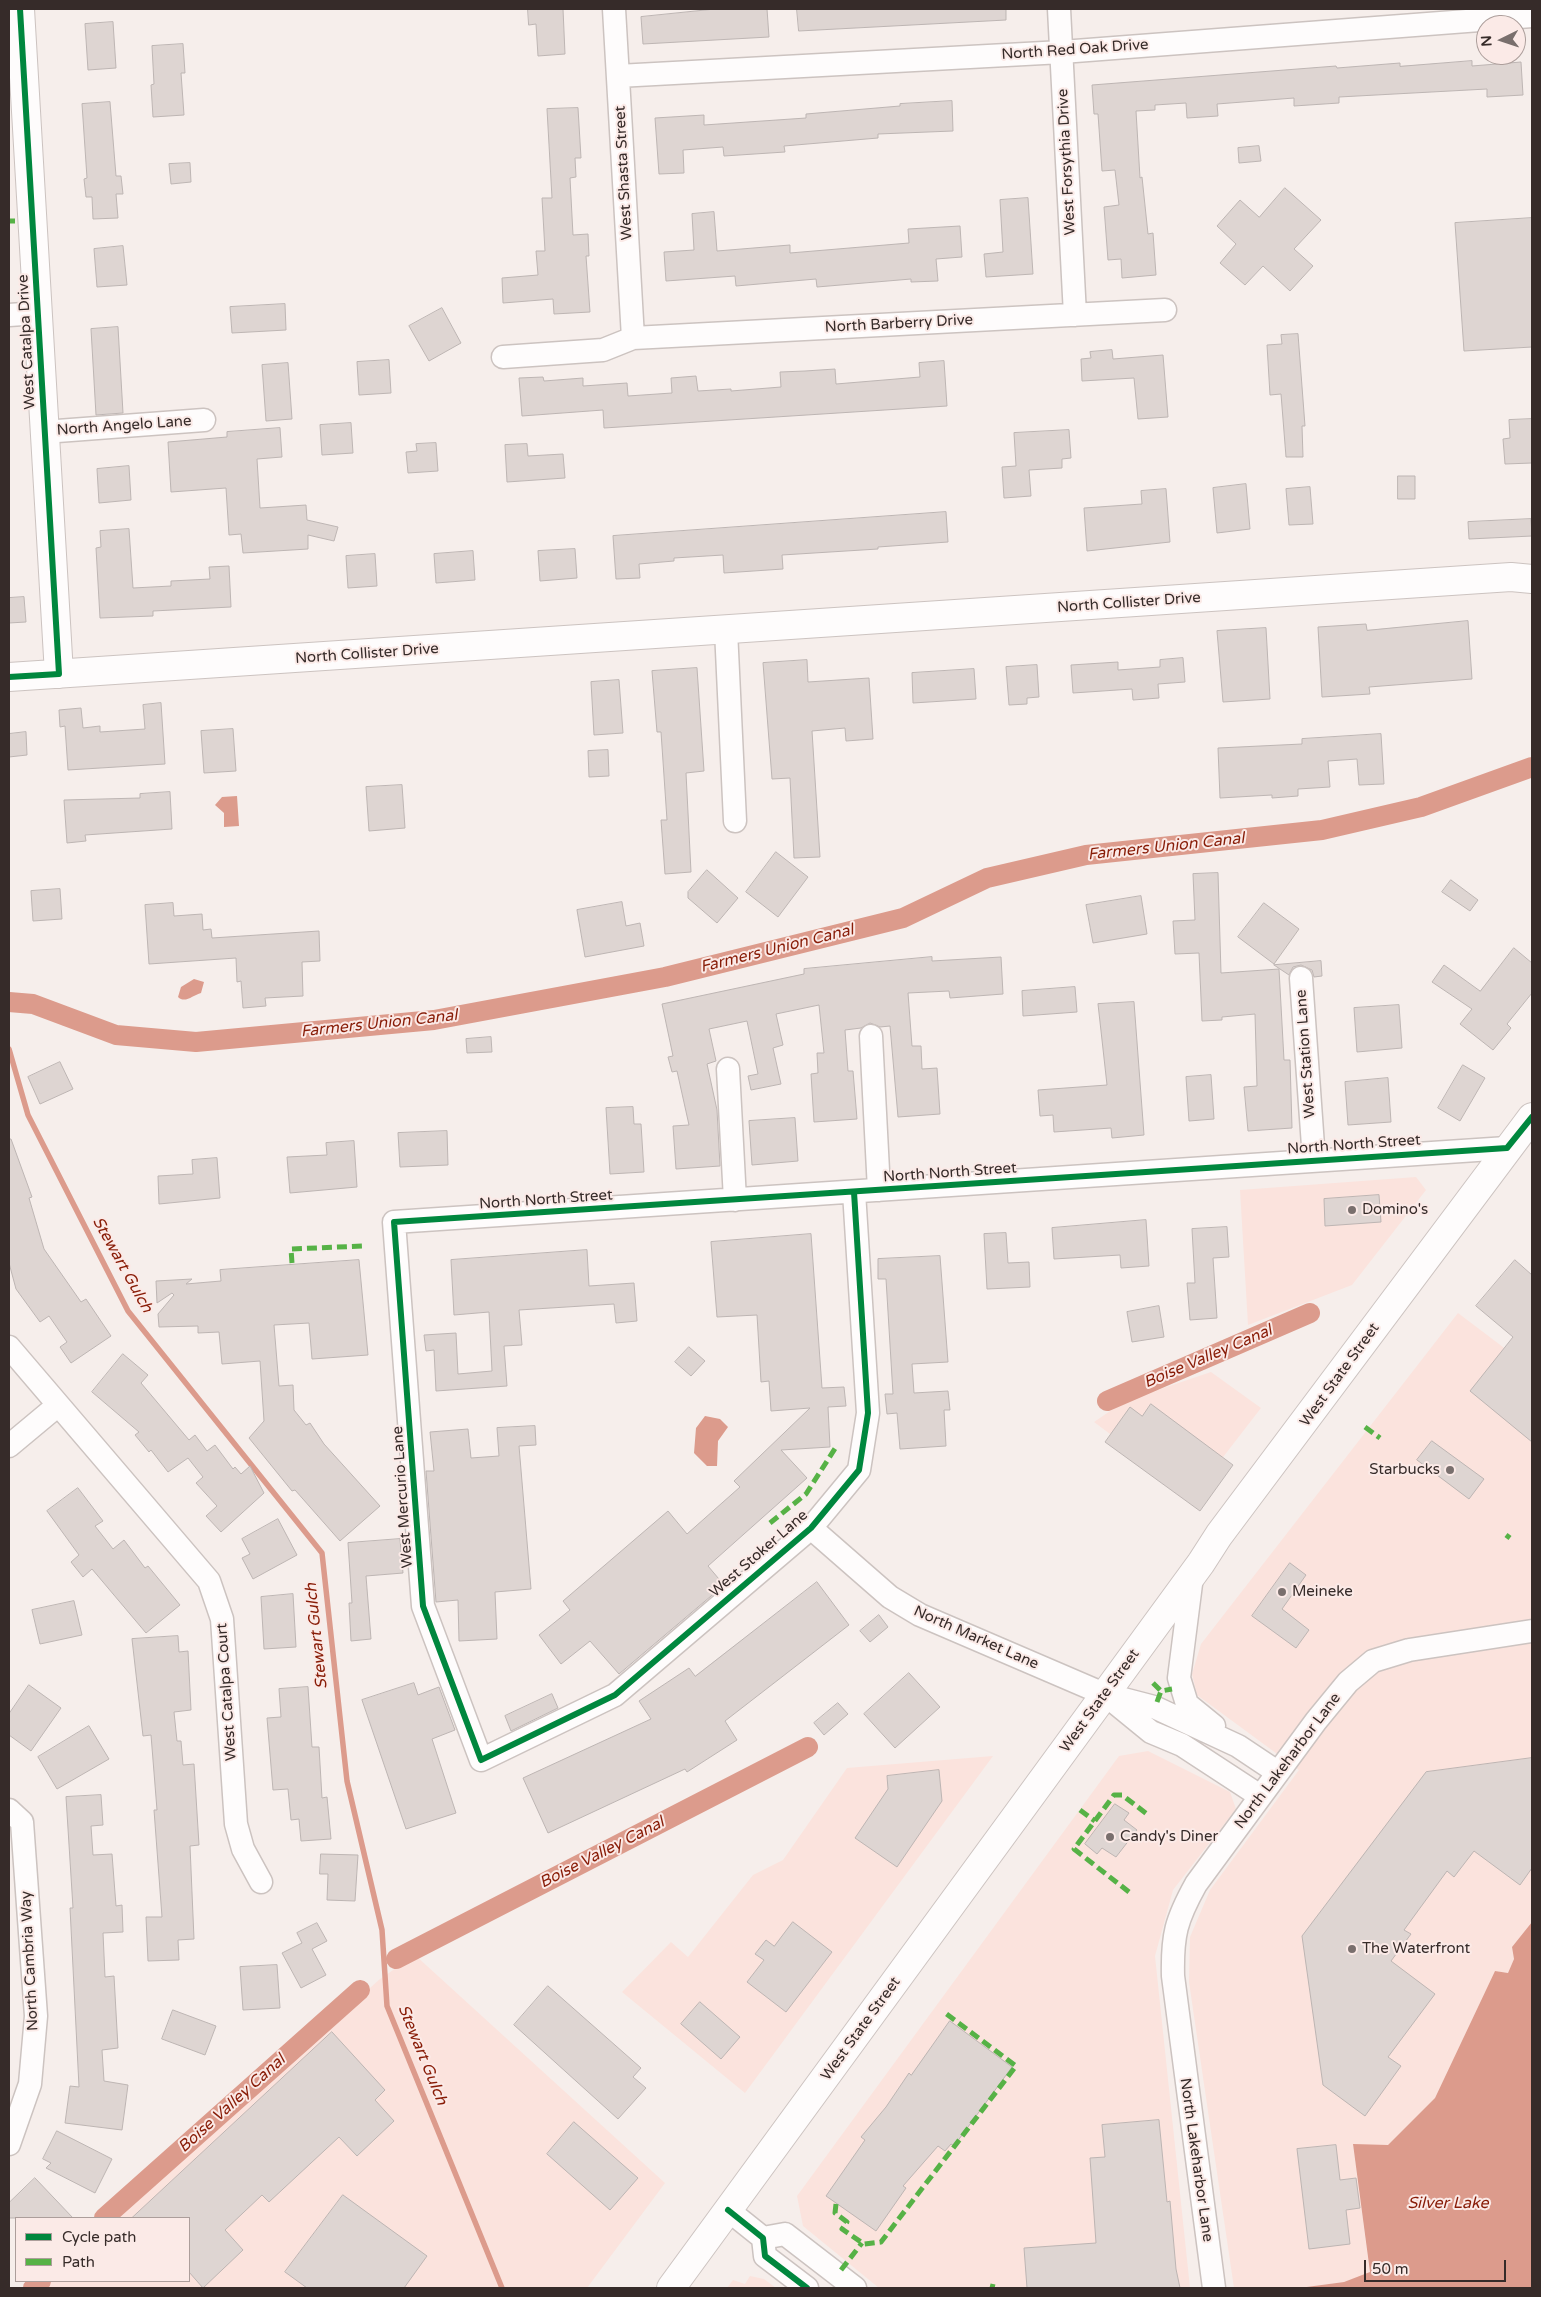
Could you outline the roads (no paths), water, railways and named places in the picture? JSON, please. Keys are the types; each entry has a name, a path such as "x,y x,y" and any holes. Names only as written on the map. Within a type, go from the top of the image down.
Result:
{"street":[{"name":"West Catalpa Drive","path":"20,9 59,674"},
{"name":"West Shasta Street","path":"614,9 633,338"},
{"name":"West Forsythia Drive","path":"1059,9 1075,315"},
{"name":"North Red Oak Drive","path":"618,76 1062,52 1532,16"},
{"name":"North Barberry Drive","path":"503,357 603,350 633,338 1165,310"},
{"path":"9,315 38,313"},
{"name":"North Angelo Lane","path":"44,432 204,420"},
{"name":"North Collister Drive","path":"9,677 1510,577 1532,579"},
{"path":"726,630 735,822"},
{"name":"West Station Lane","path":"1301,978 1314,1160"},
{"path":"870,1036 879,1190"},
{"path":"728,1068 735,1200"},
{"name":"West State Street","path":"671,2288 1192,1576 1220,1535 1532,1117"},
{"name":"North North Street","path":"394,1222 1507,1148"},
{"name":"West Stoker Lane","path":"481,1760 615,1695 811,1528 859,1470 868,1413 854,1192"},
{"name":"West Mercurio Lane","path":"394,1222 424,1606 481,1760"},
{"path":"9,1347 58,1406 9,1446"},
{"name":"West Catalpa Court","path":"58,1406 182,1547 209,1581 222,1619 236,1824 243,1849 261,1882"},
{"name":"North Market Lane","path":"811,1528 890,1597 920,1615 1104,1694"},
{"path":"1192,1576 1179,1678 1187,1704 1238,1746 1277,1772"},
{"name":"North Lakeharbor Lane","path":"1214,2288 1173,1976 1173,1942 1182,1909 1196,1884 1316,1720 1348,1682 1373,1661 1409,1650 1532,1630"},
{"path":"1104,1694 1154,1708 1238,1746"},
{"path":"1104,1694 1151,1732 1182,1745 1260,1796"},
{"name":"North Cambria Way","path":"9,1810 22,1822 36,2016 30,2084 9,2144"},
{"path":"728,2210 763,2238 765,2256 806,2288"},
{"path":"763,2238 785,2234 855,2288"}],"water":[{"path":"237,796 239,826 224,827 224,813 215,805 222,797"},
{"path":"194,979 204,982 201,993 183,1000 178,997 181,987"},
{"path":"705,1416 720,1419 728,1427 718,1441 717,1466 707,1466 694,1453 696,1428"},
{"name":"Silver Lake","path":"1532,1922 1532,2288 1299,2288 1344,2282 1370,2272 1353,2144 1388,2145 1435,2098 1495,1971 1508,1973 1514,1959 1512,1947"}],"waterway":[{"name":"Farmers Union Canal","path":"9,1002 33,1004 116,1035 196,1042 434,1020 665,977 903,918 987,878 1086,855 1322,830 1421,807 1532,767"},
{"name":"Stewart Gulch","path":"9,1049 28,1115 128,1311 322,1553 347,1781 382,1930 387,2006 502,2288"},
{"name":"Boise Valley Canal","path":"1107,1401 1310,1313"},
{"name":"Boise Valley Canal","path":"396,1959 808,1747"},
{"name":"Boise Valley Canal","path":"105,2217 360,1990"},
{"name":"Boise Valley Canal","path":"33,2288 40,2282"}],"place":[{"name":"Domino's","path":"1352,1210"},
{"name":"Starbucks","path":"1450,1470"},
{"name":"Meineke","path":"1282,1592"},
{"name":"Candy's Diner","path":"1110,1837"},
{"name":"The Waterfront","path":"1352,1949"}]}
